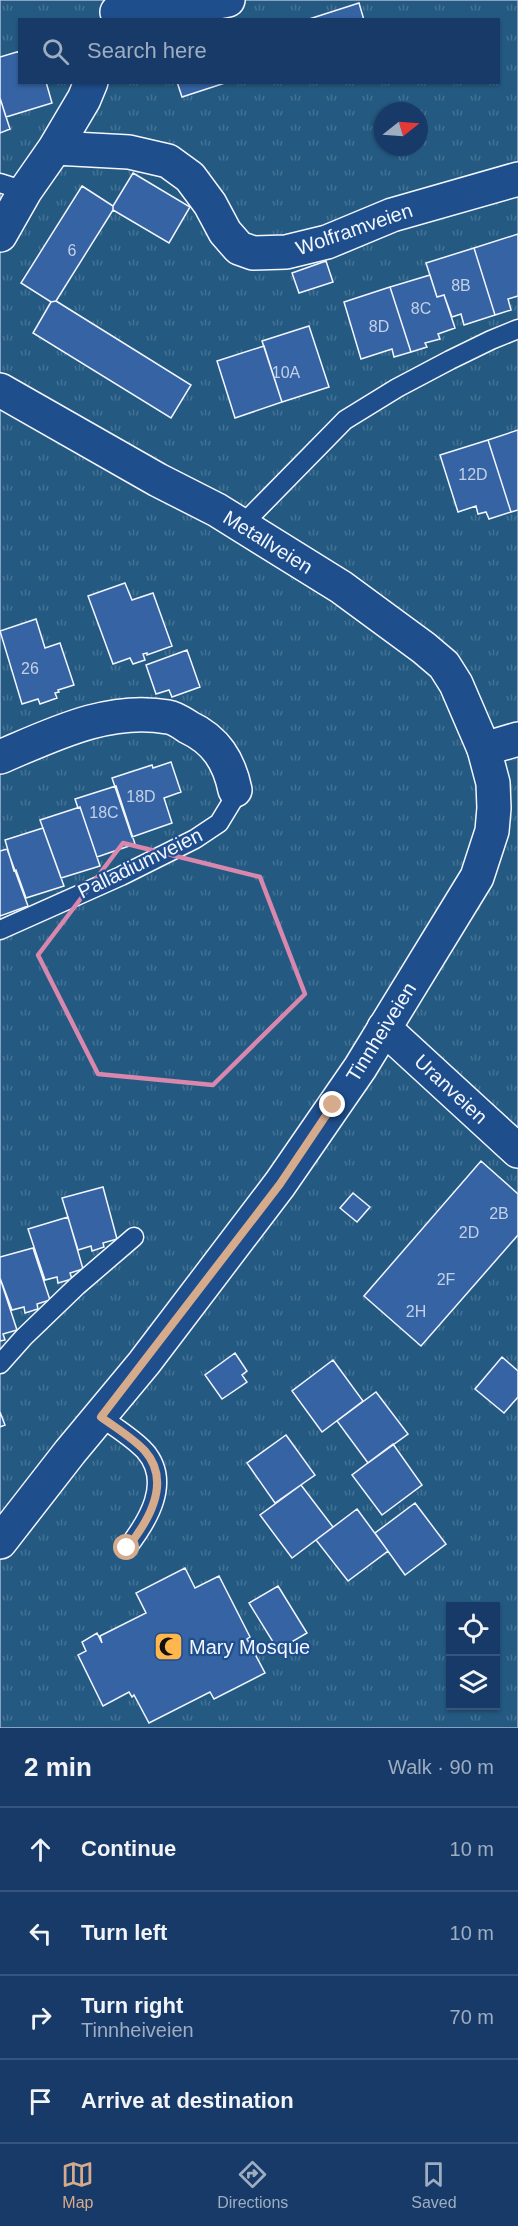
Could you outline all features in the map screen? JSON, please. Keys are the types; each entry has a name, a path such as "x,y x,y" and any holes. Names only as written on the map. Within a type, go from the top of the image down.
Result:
{"street":[{"path":"116,10 136,13 183,9 228,0"},
{"path":"0,235 13,187 55,148 84,99 90,84"},
{"name":"Wolframveien","path":"55,148 129,152 168,161 190,177 210,204 225,232 239,248 254,253 286,252 327,242 392,215 518,179"},
{"name":"Metallveien","path":"0,390 158,480 217,510 341,587 424,648 444,665 456,684 484,749"},
{"name":"Palladiumveien","path":"0,757 93,722 130,714 170,717 200,732 219,750 231,771 235,790"},
{"path":"484,749 518,739"},
{"name":"Tinnheiveien","path":"0,1542 70,1452 101,1417 280,1184 360,1068 477,877 492,831 494,808 493,783 484,749"},
{"name":"Uranveien","path":"384,1028 518,1151"}],"lane":[{"path":"241,526 308,455 345,420 423,374 518,329"},
{"name":"Palladiumveien","path":"0,930 121,876 195,838 219,823 234,800 235,790"},
{"path":"0,1364 24,1337 77,1286 134,1237"},
{"path":"101,1417 135,1441 147,1453 157,1471 157,1492 148,1517 127,1548"}],"highlighted area":[{"path":"123,843 260,877 305,994 213,1085 98,1074 38,955"}],"green space":[{"path":"0,0 518,0 518,1728 0,1728"}],"building":[{"path":"359,3 363,18 312,18"},
{"path":"18,52 18,84 47,84 52,103 6,117 0,98 0,57"},
{"path":"178,84 222,84 182,97"},
{"path":"0,98 10,129 0,133"},
{"path":"133,173 190,207 169,243 113,210 113,206"},
{"path":"82,186 113,206 113,210 56,301 51,302 21,283"},
{"path":"518,234 518,296 508,299 511,310 495,315 474,248"},
{"path":"474,248 495,315 464,325 461,314 452,317 444,295 437,297 426,263"},
{"path":"326,261 333,282 299,293 292,273"},
{"path":"430,275 437,297 444,295 455,328 438,334 440,339 425,343 427,347 411,352 390,287"},
{"path":"390,287 411,352 394,357 392,349 361,359 344,302"},
{"path":"56,301 191,385 171,418 33,333 51,302"},
{"path":"309,326 329,387 282,402 262,341"},
{"path":"264,346 282,402 235,418 217,361"},
{"path":"518,430 518,510 511,512 488,440"},
{"path":"488,440 511,512 489,519 486,512 478,514 476,506 458,512 440,455"},
{"path":"125,583 132,600 153,593 172,646 147,655 147,653 143,654 145,660 133,664 130,658 113,664 88,596"},
{"path":"36,619 45,648 60,643 74,685 58,690 59,692 55,693 57,698 40,704 38,699 22,704 0,631"},
{"path":"187,650 200,687 172,697 169,690 156,694 146,665"},
{"path":"171,762 181,792 164,798 172,823 132,837 112,778 152,765 153,768"},
{"path":"116,786 135,844 97,857 80,807 78,808 75,799"},
{"path":"80,807 100,866 61,878 40,820"},
{"path":"43,828 64,886 26,898 16,870 14,871 5,840"},
{"path":"7,849 28,906 0,916 0,851"},
{"path":"481,1161 518,1194 518,1235 421,1346 364,1296"},
{"path":"103,1187 117,1239 103,1243 104,1247 92,1251 91,1246 78,1250 62,1198"},
{"path":"353,1193 370,1207 357,1222 340,1208"},
{"path":"68,1217 83,1269 70,1273 72,1279 58,1283 57,1277 45,1280 28,1229"},
{"path":"33,1248 50,1300 37,1304 38,1309 25,1313 24,1307 12,1310 0,1278 0,1257"},
{"path":"0,1278 17,1330 3,1334 5,1340 0,1341"},
{"path":"235,1353 247,1371 242,1375 247,1382 222,1399 205,1375"},
{"path":"502,1357 518,1371 518,1397 504,1413 475,1389"},
{"path":"333,1360 363,1401 322,1432 292,1391"},
{"path":"376,1392 408,1434 368,1463 337,1421"},
{"path":"0,1412 5,1425 0,1427"},
{"path":"286,1435 315,1475 275,1503 247,1463"},
{"path":"393,1444 422,1485 382,1515 352,1475"},
{"path":"301,1485 333,1527 292,1558 260,1515"},
{"path":"415,1503 446,1544 405,1575 375,1533"},
{"path":"357,1509 388,1551 348,1581 316,1540"},
{"name":"Mary Mosque","path":"185,1568 195,1588 219,1576 250,1637 247,1639 265,1673 214,1699 210,1692 149,1723 134,1695 132,1697 129,1692 103,1706 78,1655 86,1651 82,1642 97,1633 102,1643 100,1636 146,1613 136,1593"},
{"path":"278,1586 307,1633 278,1650 249,1603"}],"place":[{"name":"Mary Mosque","path":"168,1647"}],"route":[{"path":"127,1548 148,1517 157,1492 157,1471 147,1453 135,1441 101,1417 280,1184 333,1105"}]}
